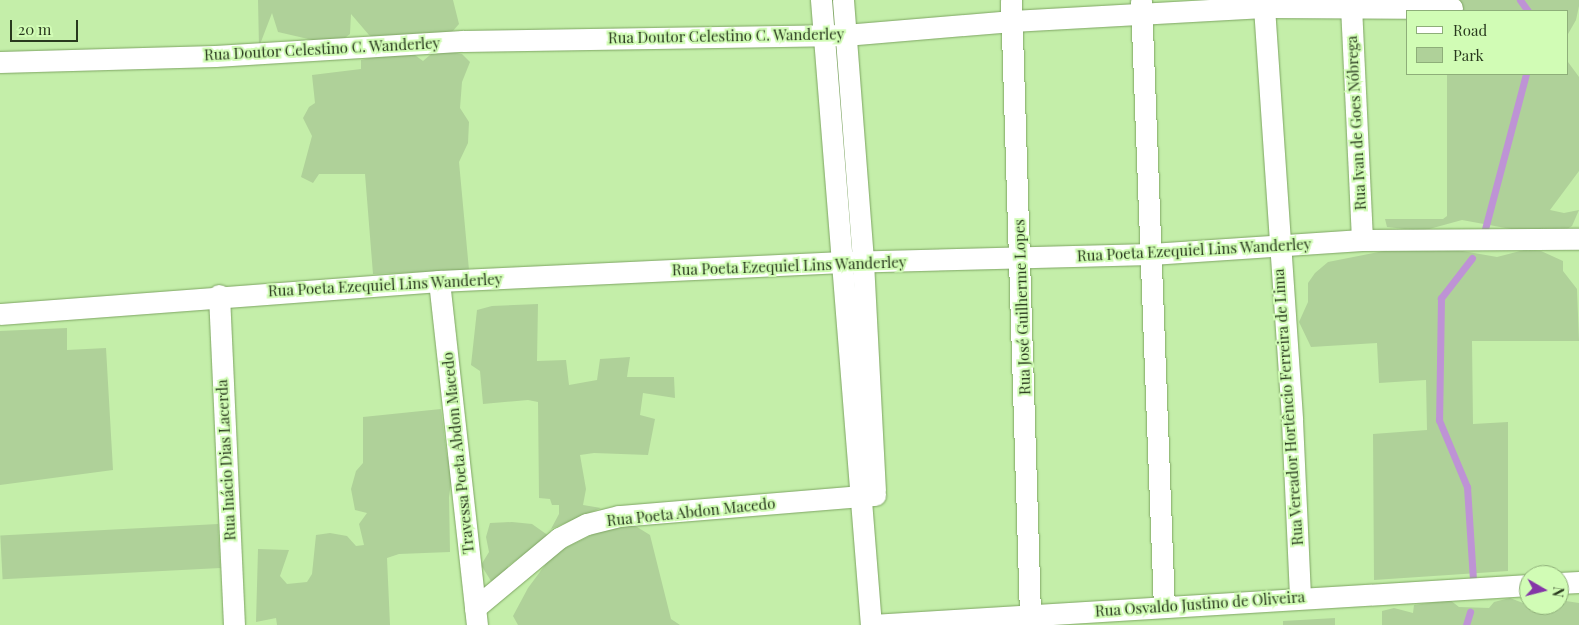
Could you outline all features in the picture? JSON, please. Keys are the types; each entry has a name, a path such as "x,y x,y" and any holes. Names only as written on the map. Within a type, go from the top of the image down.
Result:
{"street":[{"path":"821,0 822,34 853,262"},
{"path":"843,0 853,262 878,625"},
{"name":"Rua José Guilherme Lopes","path":"1010,0 1021,258 1030,614"},
{"name":"Rua Doutor Celestino C. Wanderley","path":"0,62 215,56 463,41 845,35 1012,21 1141,7 1351,6 1452,8"},
{"name":"Rua Ivan de Goes Nóbrega","path":"1351,6 1362,240"},
{"path":"1141,7 1164,608"},
{"name":"Rua Vereador Hortêncio Ferreira de Lima","path":"1264,7 1278,246 1292,420 1300,597"},
{"name":"Rua Poeta Ezequiel Lins Wanderley","path":"0,314 219,295 439,281 853,262 1151,254 1362,240 1579,239"},
{"name":"Travessa Poeta Abdon Macedo","path":"439,281 476,616"},
{"name":"Rua Inácio Dias Lacerda","path":"219,295 234,625"},
{"name":"Rua Poeta Abdon Macedo","path":"476,616 559,538 587,524 619,516 869,496"},
{"name":"Rua Osvaldo Justino de Oliveira","path":"878,625 1030,614 1164,608 1300,597 1519,586"}],"green space":[{"path":"258,0 453,0 459,24 452,32 380,41 369,35 351,14 350,34 341,41 317,41 278,32 272,13 259,47"},
{"path":"1444,0 1579,0 1576,20 1569,32 1569,10 1446,10"},
{"path":"437,49 462,54 470,62 462,82 460,108 469,122 468,143 459,162 469,270 373,274 365,174 319,174 313,183 301,177 312,136 303,118 309,107 315,103 312,75 361,69 361,60 408,50 423,61"},
{"path":"1569,63 1579,77 1579,171 1550,210 1564,213 1579,210 1572,226 1564,231 1533,233 1462,220 1422,231 1387,227 1385,219 1443,219 1447,216 1447,75 1569,75"},
{"path":"1404,247 1451,249 1497,257 1524,250 1541,251 1563,261 1563,271 1577,289 1579,341 1472,341 1473,424 1508,422 1508,571 1374,580 1373,434 1427,430 1426,380 1379,383 1377,343 1311,347 1299,322 1308,302 1308,283 1315,273 1328,262"},
{"path":"538,304 537,361 566,360 569,385 597,380 600,359 630,357 627,377 674,377 675,398 643,393 640,415 655,419 648,455 594,453 580,455 586,489 583,505 601,508 551,529 559,514 559,505 552,505 550,499 539,498 538,402 528,400 483,404 480,371 471,365 477,310 492,306"},
{"path":"67,328 67,350 106,348 113,470 0,485 0,331"},
{"path":"441,409 447,456 453,468 449,497 450,552 399,554 387,558 390,625 277,625 276,618 256,622 258,549 289,550 280,576 287,584 307,582 312,574 316,535 330,533 347,536 356,546 364,545 359,524 367,513 355,510 351,489 356,471 363,463 363,417"},
{"path":"512,522 532,524 549,536 508,566 505,578 491,581 481,565 489,552 486,537 490,523"},
{"path":"629,522 650,535 671,619 680,625 518,625 513,616 528,588 548,561 561,550 610,526"},
{"path":"218,524 220,568 3,579 0,535"},
{"path":"1510,598 1519,601 1519,615 1569,615 1569,602 1579,603 1579,625 1382,625 1382,611 1394,608 1413,613 1414,605 1450,600 1459,607 1489,608 1494,602"},
{"path":"1335,618 1335,625 1283,625 1283,621"}],"waterway":[{"path":"1520,0 1527,10"},
{"path":"1485,229 1526,75"},
{"path":"1472,258 1441,298 1439,420 1467,487 1473,579"},
{"path":"1466,625 1470,612"}]}
